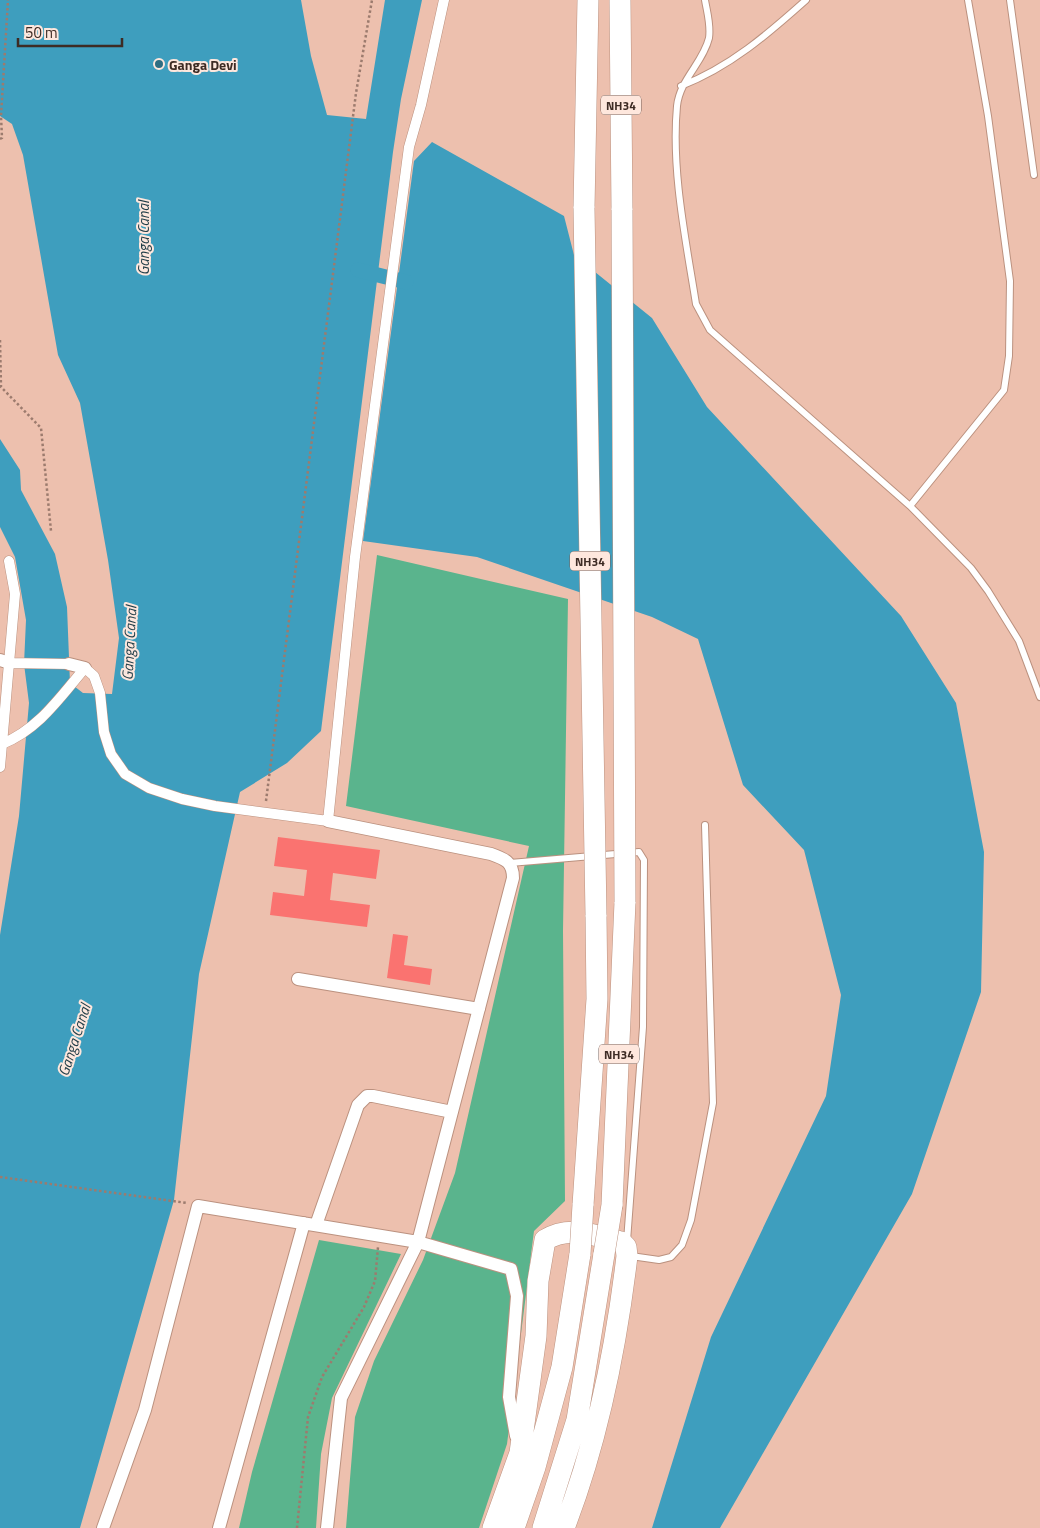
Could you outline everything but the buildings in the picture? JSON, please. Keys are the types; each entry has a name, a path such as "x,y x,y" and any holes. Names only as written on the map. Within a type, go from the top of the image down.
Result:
{"highway":[{"name":"NH34","path":"514,1528 535,1467 562,1368 580,1254 597,999 584,208 588,0"},
{"name":"NH34","path":"543,1528 577,1420 612,1205 625,902 620,0"},
{"path":"494,1528 520,1453 536,1336 538,1281 545,1240 556,1233 570,1231 620,1242 627,1252 605,1397 582,1483 564,1528"}],"street":[{"path":"328,821 355,557 409,147 421,105 444,0"},
{"path":"0,768 5,662 15,594 9,561"},
{"path":"5,662 69,664 85,668 94,676 100,693 104,732 111,754 125,774 149,788 182,799 215,806 328,821 491,854 510,863 513,878 418,1242 341,1398 327,1528"},
{"path":"2,744 19,737 35,726 85,668"},
{"path":"298,979 479,1009"},
{"path":"219,1528 310,1224 358,1105 362,1099 373,1096 452,1112"},
{"path":"103,1528 145,1410 198,1206 418,1242 511,1268 517,1296 509,1397 520,1453"}],"lane":[{"path":"705,0 710,26 709,38 704,50 681,86 676,115 678,192 696,304 702,318 710,330 910,506 970,568 988,591 1019,641 1040,697"},
{"path":"681,86 704,77 758,42 806,0"},
{"path":"910,506 1004,390 1009,356 1010,281 988,116 968,0"},
{"path":"1010,0 1034,175"},
{"path":"510,863 639,852 644,860 643,1027 627,1252 659,1260 671,1257 682,1244 691,1220 711,1113 705,825"}],"path":[{"path":"0,140 2,138 1,116 8,0"},
{"path":"268,791 356,93 372,0"},
{"path":"0,340 1,387 41,428 51,531"},
{"path":"0,1177 174,1200"},
{"path":"297,1528 308,1417 322,1377 364,1307 375,1281 379,1254 376,1235"}],"green space":[{"path":"377,555 568,599 563,931 565,1201 534,1231 507,1444 479,1528 346,1528 355,1417 374,1361 423,1260 455,1173 529,846 346,806"},
{"path":"319,1240 401,1254 332,1398 321,1454 316,1528 239,1528 252,1472"}],"water":[{"name":"Ganga Canal","path":"0,0 301,0 311,56 327,115 366,119 385,0 422,0 401,99 393,152 321,731 287,763 240,792 199,974 174,1200 80,1528 0,1528 0,935 19,816 29,703 24,664 26,620 15,557 0,527 0,439 20,470 21,490 55,554 67,607 70,683 83,693 112,694 119,638 108,560 80,403 58,355 23,155 12,124 0,116"},
{"path":"432,142 564,216 574,255 652,318 707,407 901,616 956,703 984,852 981,992 912,1194 720,1528 652,1528 711,1337 826,1096 841,995 804,850 743,785 698,639 652,617 477,557 363,541 414,161"}],"waterway":[{"path":"358,270 406,282"}],"place":[{"name":"Ganga Devi","path":"159,64"}]}
